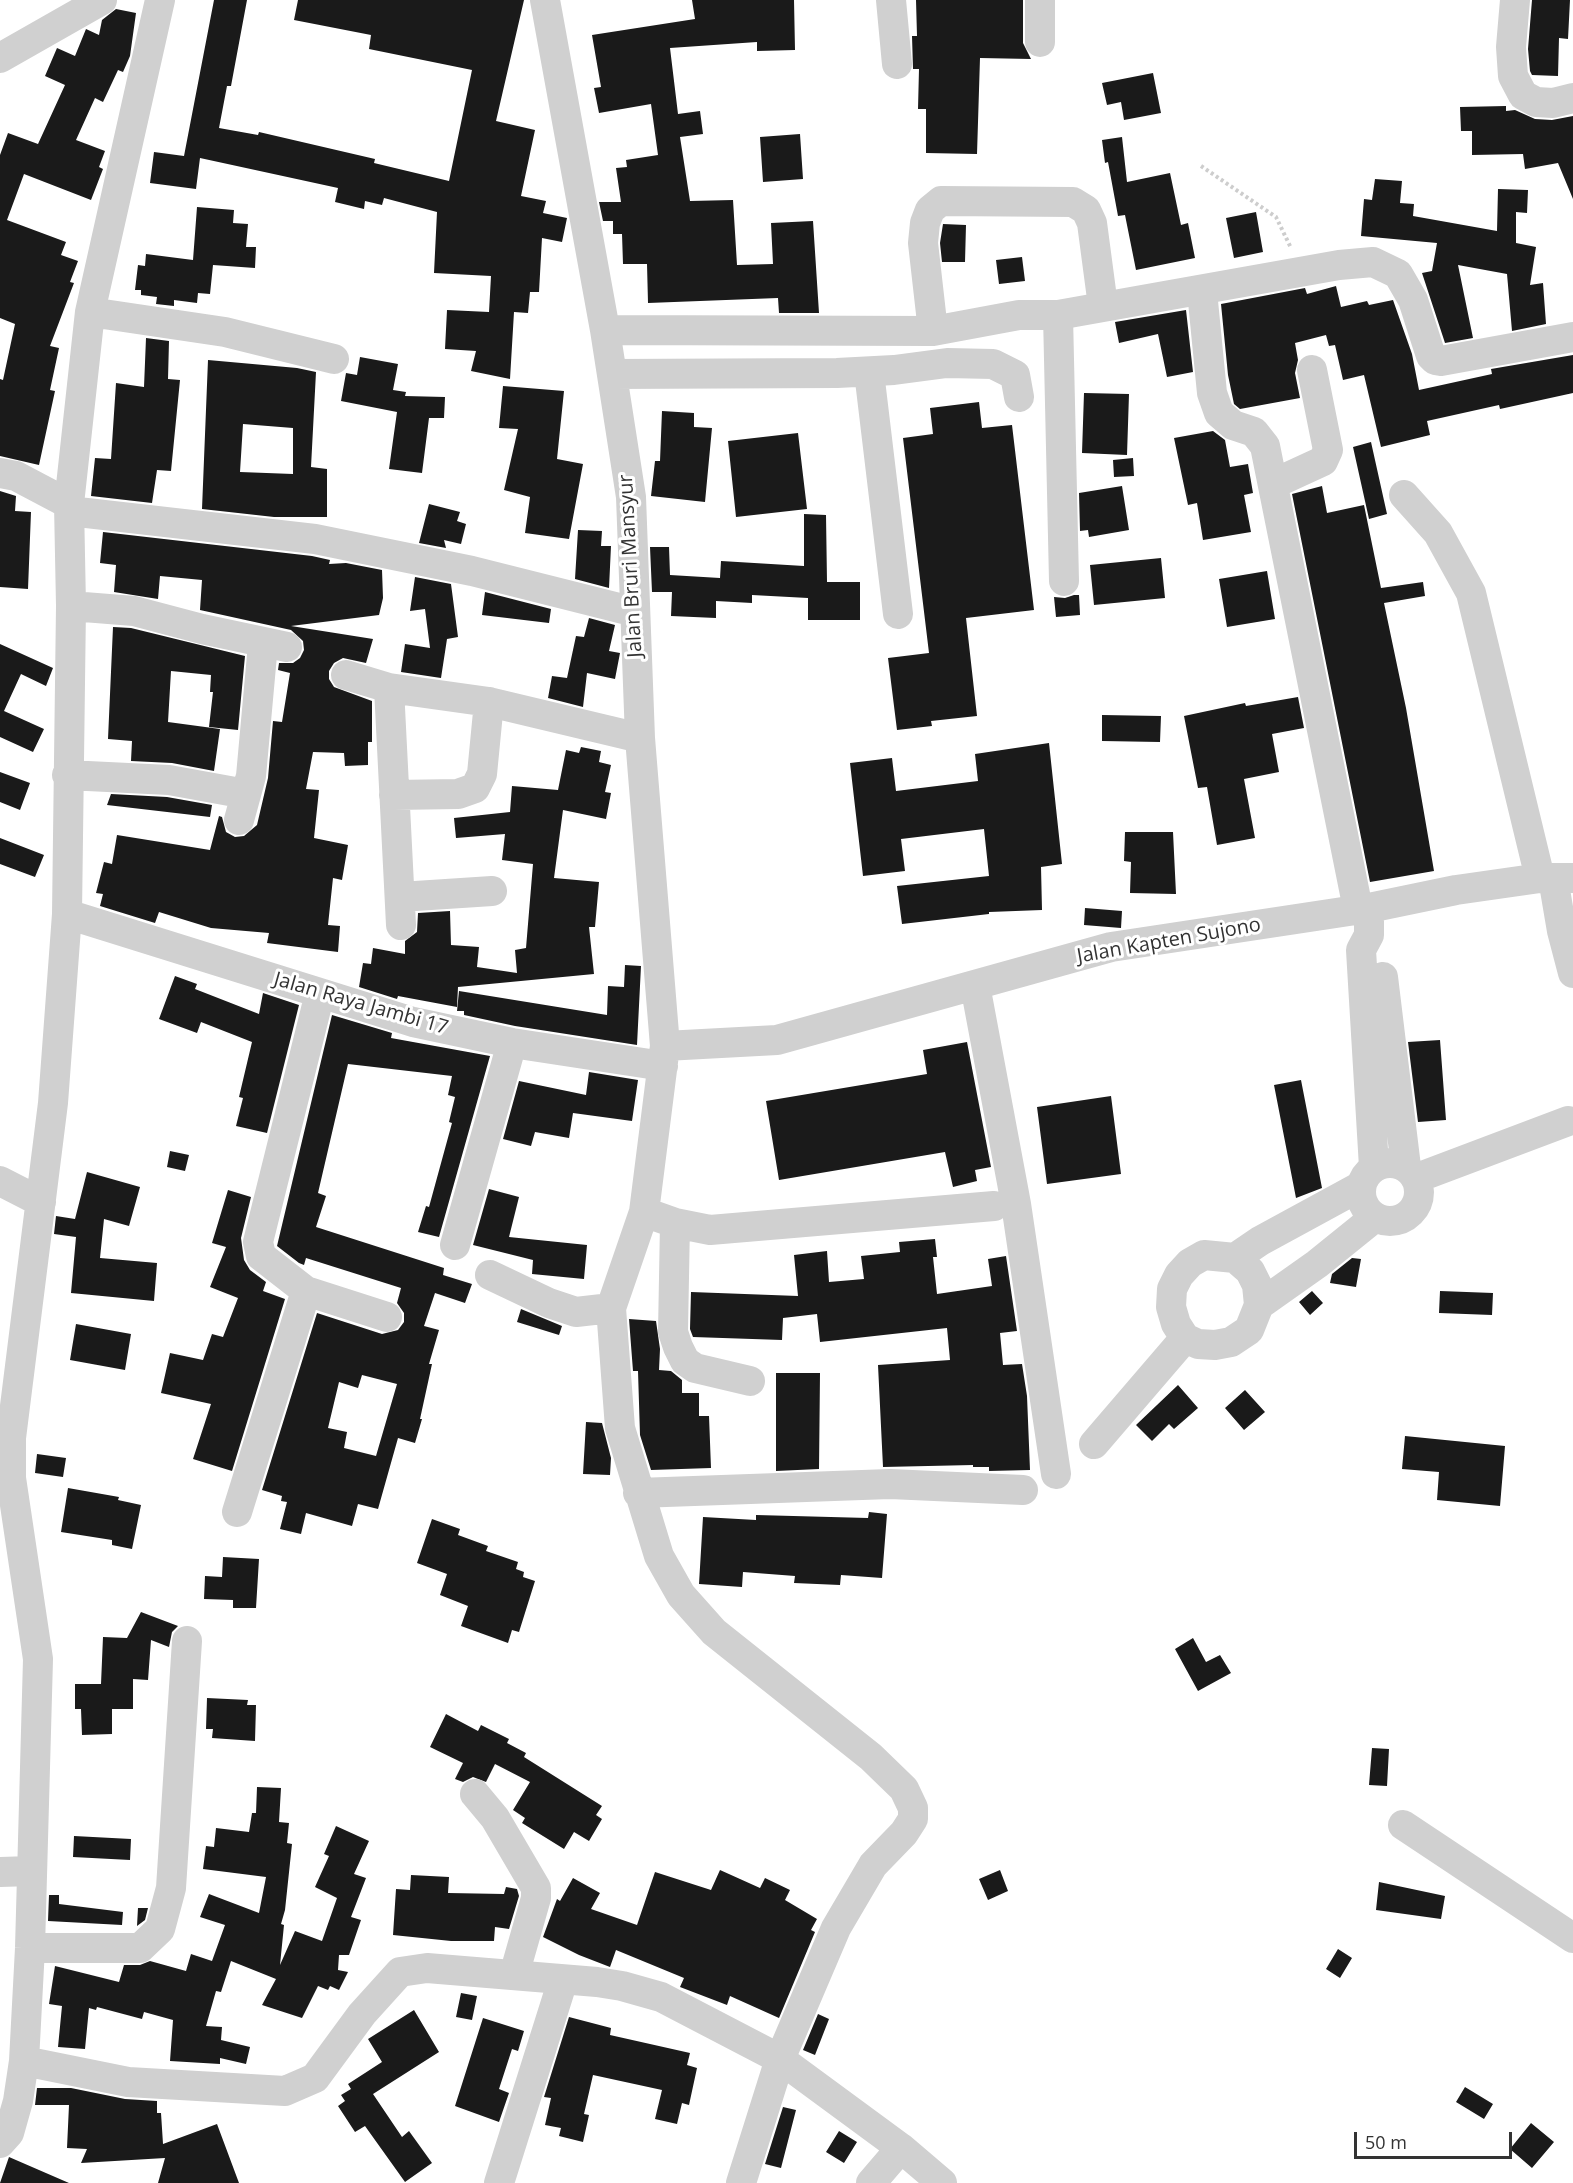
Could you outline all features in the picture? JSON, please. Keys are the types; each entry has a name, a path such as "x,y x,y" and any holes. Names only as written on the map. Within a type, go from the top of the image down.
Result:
{"street":[{"path":"0,58 102,0"},
{"path":"0,2143 9,2133 18,2101 24,2061 30,1948 38,1659 5,1478 53,1103 67,914 67,775 71,606 69,507 90,312 160,0"},
{"name":"Jalan Bruri Mansyur","path":"545,0 605,330 631,497 640,738 664,1056 644,1212 611,1308"},
{"path":"891,0 897,64"},
{"path":"1040,0 1040,42"},
{"path":"1515,0 1511,47 1513,76 1524,95 1536,102 1553,103 1573,98"},
{"path":"933,331 923,243 925,223 930,210 941,201 1073,201 1086,210 1092,223 1103,306"},
{"path":"605,330 933,331 1019,315 1058,315 1373,262 1398,274 1413,300 1431,356 1441,361 1573,337"},
{"path":"1202,291 1212,393 1219,413 1233,425 1254,432 1265,446 1365,918 1360,950 1377,1031 1419,1195 1415,1210 1404,1220 1374,1218 1317,1264 1258,1305"},
{"path":"90,312 225,332 334,359"},
{"path":"1058,315 1064,581"},
{"path":"612,374 869,372 947,363 993,364 1016,375 1018,397"},
{"path":"1273,484 1323,461 1328,450 1312,370"},
{"path":"869,372 898,614"},
{"path":"0,473 16,476 69,507 315,539 472,571 635,612"},
{"path":"1404,495 1438,533 1472,593 1555,878 1562,931 1573,973"},
{"path":"67,775 169,780 242,807 251,776 275,646 134,611 71,606"},
{"path":"346,675 389,688 489,702 640,738"},
{"path":"389,688 400,911 492,891"},
{"path":"394,795 458,794 476,788 482,774 489,702"},
{"name":"Jalan Kapten Sujono","path":"664,1056 777,1040 1111,947 1365,918 1456,890 1555,878"},
{"name":"Jalan Raya Jambi 17","path":"67,914 413,1022 512,1043 664,1056"},
{"path":"975,985 1016,1204 1056,1474"},
{"path":"320,993 258,1242 261,1256 306,1291 387,1317"},
{"path":"1374,1218 1366,1209 1377,1031"},
{"path":"455,1245 512,1043"},
{"path":"1235,1258 1367,1176 1393,1165 1412,1173 1568,1121"},
{"path":"0,1182 41,1202"},
{"path":"644,1212 675,1223 710,1230 994,1206"},
{"path":"675,1223 673,1332 678,1347 685,1361 695,1368 750,1381"},
{"path":"1204,1255 1235,1258 1250,1271 1257,1286 1258,1305 1249,1330 1231,1342 1198,1344 1185,1338 1176,1324 1171,1307 1172,1289 1179,1275 1190,1263 1204,1255"},
{"path":"490,1275 549,1303 576,1312 611,1308 620,1428 659,1556 681,1596 714,1632 871,1758 904,1789 913,1808 913,1818 904,1833 873,1865 836,1928 780,2060 741,2183"},
{"path":"237,1512 306,1291"},
{"path":"1094,1444 1185,1338"},
{"path":"638,1493 890,1484 1023,1490"},
{"path":"30,1948 140,1948 160,1929 171,1888 187,1641"},
{"path":"475,1794 495,1818 536,1888 537,1898 514,1975"},
{"path":"1403,1825 1573,1938"},
{"path":"0,1872 32,1870"},
{"path":"24,2061 128,2082 285,2091 315,2078 362,2014 400,1972 427,1968 622,1986 661,1997 780,2060 901,2148 942,2183"},
{"path":"499,2183 563,1980"},
{"path":"871,2183 901,2148"}],"path":[{"path":"1201,166 1276,217 1288,237 1297,273"}],"building":[{"path":"214,0 247,0 231,86 227,86 219,128 258,135 259,132 375,159 374,163 449,181 472,70 369,49 371,35 294,20 298,0 524,0 496,121 535,130 521,196 546,201 543,213 567,218 562,242 542,238 539,292 530,292 528,313 514,312 510,379 471,371 476,351 445,349 447,310 489,312 491,276 434,273 437,212 384,198 382,205 365,201 364,209 335,202 338,188 200,158 196,189 150,183 154,152 184,156"},
{"path":"692,0 794,0 795,50 757,51 757,42 670,48 678,114 700,111 703,134 680,137 690,201 733,200 737,265 773,264 771,223 813,221 819,313 779,313 778,298 648,303 647,264 623,264 622,234 613,234 613,221 603,221 599,202 621,202 616,168 627,167 626,160 658,155 651,104 599,113 594,88 601,87 592,35 695,19"},
{"path":"916,0 1023,0 1023,43 1031,59 980,58 977,154 926,153 926,109 918,109 919,69 913,69 912,36 917,36"},
{"path":"1532,0 1570,0 1568,39 1559,38 1558,76 1532,75 1530,71 1528,49"},
{"path":"116,9 136,13 130,56 123,72 118,70 103,102 95,98 76,140 105,151 99,167 103,169 91,200 24,174 7,220 66,242 61,255 78,261 70,282 74,283 50,346 59,348 50,390 55,391 39,465 0,456 0,379 3,380 15,324 0,318 0,155 8,133 38,144 65,85 45,76 57,48 75,56 86,29 99,35 102,20"},
{"path":"1153,73 1161,113 1124,120 1121,102 1107,105 1102,83"},
{"path":"1506,106 1506,111 1515,110 1535,119 1552,120 1573,116 1573,199 1558,163 1525,169 1523,154 1472,155 1472,131 1461,131 1460,107"},
{"path":"800,134 803,179 763,182 760,137"},
{"path":"1122,137 1127,182 1170,173 1181,225 1188,223 1195,258 1136,270 1125,215 1118,216 1108,162 1105,163 1102,140"},
{"path":"1375,179 1402,181 1400,203 1414,204 1413,216 1497,231 1498,189 1528,190 1527,213 1516,212 1516,243 1536,247 1530,285 1543,283 1546,324 1512,331 1507,274 1458,265 1473,338 1445,343 1422,273 1432,271 1437,243 1361,236 1364,199 1372,200"},
{"path":"197,207 234,210 233,223 248,224 246,247 256,247 255,268 213,265 210,294 198,293 197,303 174,300 174,306 156,304 157,297 141,295 141,290 135,290 138,265 145,266 146,254 193,260"},
{"path":"1256,212 1263,252 1234,258 1226,218"},
{"path":"943,224 966,225 965,262 942,262 940,243"},
{"path":"1022,257 1025,281 999,284 996,260"},
{"path":"1336,286 1341,307 1367,301 1369,305 1393,300 1412,354 1419,390 1492,374 1491,369 1573,355 1573,393 1500,409 1499,405 1427,421 1430,435 1381,447 1364,375 1343,380 1335,345 1329,346 1326,335 1295,343 1298,360 1295,373 1300,398 1240,409 1234,404 1228,375 1221,304 1305,288 1307,294"},
{"path":"1186,310 1193,372 1167,377 1158,334 1119,343 1115,322"},
{"path":"146,338 169,341 168,379 180,380 171,471 157,470 152,503 91,496 95,458 111,459 116,383 144,387"},
{"path":"360,357 398,364 393,390 406,392 405,396 445,397 444,418 429,418 422,473 389,469 397,412 341,401 346,373 357,375"},
{"path":"208,360 297,368 316,372 311,467 327,469 327,517 274,517 202,509","holes":["243,424 293,428 293,474 240,472"]},
{"path":"503,386 564,391 557,459 583,464 569,539 525,533 530,497 504,490 518,429 499,428"},
{"path":"1084,393 1129,394 1127,455 1082,453"},
{"path":"979,402 982,428 1012,425 1034,610 966,618 977,716 931,721 932,726 897,730 888,658 929,653 903,438 933,434 930,408"},
{"path":"662,411 694,413 694,427 712,428 705,502 651,496 655,461 660,461"},
{"path":"1213,431 1225,440 1230,467 1248,464 1253,493 1244,495 1251,532 1203,540 1197,503 1188,505 1174,438"},
{"path":"798,433 807,509 736,517 728,441"},
{"path":"1371,442 1387,514 1369,519 1353,447"},
{"path":"1133,458 1134,476 1114,477 1113,460"},
{"path":"1122,486 1129,530 1089,537 1088,530 1080,531 1079,493"},
{"path":"1322,486 1327,513 1364,505 1381,588 1423,582 1425,596 1384,603 1406,708 1434,871 1370,882 1292,494"},
{"path":"0,491 16,496 15,511 31,512 28,589 0,587"},
{"path":"429,504 460,512 457,521 466,524 461,544 444,540 446,548 419,543"},
{"path":"804,514 826,515 827,582 860,582 860,620 808,620 808,598 752,595 752,603 716,601 716,618 671,616 672,592 652,592 650,547 669,547 670,575 720,578 721,561 804,566"},
{"path":"578,530 602,531 601,546 611,546 609,588 575,579"},
{"path":"103,532 312,556 330,560 329,564 346,563 382,570 383,598 379,615 291,626 373,639 366,663 343,658 334,663 329,671 329,679 334,687 372,701 372,742 368,742 368,765 345,766 344,753 313,752 306,789 319,790 314,838 348,845 342,880 333,878 328,925 340,926 338,952 267,943 269,933 211,928 159,912 155,923 100,906 103,894 96,893 104,862 112,864 117,835 210,850 219,816 222,817 226,832 235,837 244,836 257,825 268,778 273,721 282,722 290,673 278,670 279,663 293,663 300,658 304,650 303,641 291,630 200,610 202,580 160,576 158,599 114,592 116,565 100,563"},
{"path":"1161,558 1165,598 1094,605 1090,565"},
{"path":"1267,571 1275,619 1227,627 1219,579"},
{"path":"415,577 451,584 458,637 447,639 441,678 401,672 405,644 430,648 425,609 410,611"},
{"path":"485,592 551,609 549,623 482,615"},
{"path":"1079,595 1080,615 1056,617 1054,597 1065,598"},
{"path":"589,618 615,625 609,651 620,653 615,679 587,673 583,707 548,698 552,676 567,678 576,636 584,637"},
{"path":"113,627 131,628 245,656 238,730 209,727 213,692 210,692 211,675 171,671 168,722 220,729 214,771 172,763 131,761 132,741 108,739"},
{"path":"0,644 53,668 46,686 21,674 4,711 44,729 33,752 0,737"},
{"path":"1298,697 1304,728 1272,734 1279,772 1244,779 1255,838 1217,845 1207,787 1198,788 1184,716 1245,703 1246,706"},
{"path":"1102,715 1161,716 1160,742 1102,741"},
{"path":"1049,743 1062,864 1041,867 1042,910 989,912 989,914 902,924 897,886 989,876 984,829 901,839 905,871 863,876 850,763 892,758 896,791 978,781 975,754"},
{"path":"581,747 601,751 599,762 611,765 605,792 611,793 606,819 563,810 554,878 599,882 595,927 589,927 594,974 458,987 457,1007 398,996 397,999 359,987 363,963 371,964 373,948 405,954 405,941 417,932 418,913 450,911 451,945 479,947 477,967 517,973 515,950 526,948 533,864 502,860 505,834 456,838 454,818 510,812 512,786 558,790 566,750 579,753"},
{"path":"0,772 30,783 20,810 0,802"},
{"path":"111,794 167,797 212,805 210,817 107,805"},
{"path":"1125,832 1173,832 1176,894 1130,893 1131,862 1124,861"},
{"path":"0,838 44,855 35,877 0,864"},
{"path":"1085,908 1122,911 1121,928 1084,925"},
{"path":"625,965 641,966 637,1045 515,1026 464,1015 464,1011 457,1011 459,991 607,1015 608,986 624,987"},
{"path":"175,976 197,984 195,989 259,1014 263,993 299,1005 267,1133 236,1126 243,1098 239,1097 252,1042 201,1022 197,1033 159,1019"},
{"path":"332,1015 392,1033 391,1038 490,1056 439,1237 418,1232 426,1206 429,1207 452,1123 449,1122 455,1097 448,1095 452,1076 348,1064 318,1193 326,1196 316,1227 444,1268 443,1275 472,1284 465,1303 435,1293 424,1326 439,1330 429,1364 432,1364 415,1443 398,1438 378,1509 358,1504 352,1526 306,1513 301,1534 280,1529 287,1502 281,1501 282,1496 262,1490 317,1313 382,1334 398,1330 404,1322 404,1313 397,1303 401,1288 306,1258 304,1265 277,1246","holes":["362,1375 397,1384 376,1456 344,1448 347,1432 328,1428 339,1382 358,1388"]},
{"path":"1440,1040 1446,1120 1418,1122 1408,1042"},
{"path":"967,1042 991,1167 975,1170 977,1181 953,1187 945,1152 779,1180 766,1101 927,1074 923,1050"},
{"path":"589,1072 638,1080 632,1121 573,1113 569,1138 535,1132 531,1146 503,1139 519,1081 586,1095"},
{"path":"1301,1080 1322,1188 1296,1198 1274,1085"},
{"path":"1111,1096 1121,1174 1047,1184 1037,1107"},
{"path":"170,1151 189,1155 185,1171 167,1167"},
{"path":"87,1172 140,1187 129,1226 104,1219 100,1258 157,1263 154,1301 71,1293 76,1237 54,1234 56,1216 75,1219"},
{"path":"489,1189 519,1197 509,1237 587,1245 584,1279 532,1274 533,1260 473,1245"},
{"path":"228,1190 251,1197 241,1238 244,1260 250,1270 266,1282 263,1291 285,1299 232,1471 193,1459 211,1404 161,1393 170,1353 203,1360 212,1334 223,1337 238,1298 210,1287 226,1247 212,1243"},
{"path":"935,1239 937,1257 933,1257 937,1294 992,1286 988,1259 1006,1256 1017,1331 1000,1333 1003,1365 1022,1364 1027,1396 1030,1470 989,1471 989,1467 973,1467 973,1465 883,1467 878,1365 950,1360 947,1328 820,1342 817,1314 783,1318 782,1340 693,1337 690,1329 691,1292 798,1296 794,1255 827,1251 829,1282 864,1279 861,1256 900,1252 899,1242"},
{"path":"1352,1258 1361,1259 1356,1287 1330,1283 1332,1274"},
{"path":"1312,1291 1323,1303 1310,1315 1299,1302"},
{"path":"1440,1291 1493,1293 1492,1315 1439,1313"},
{"path":"521,1309 562,1326 559,1335 517,1322"},
{"path":"629,1319 656,1321 660,1349 659,1370 671,1371 682,1380 682,1393 699,1393 699,1416 709,1416 711,1468 651,1470 640,1435 638,1371 633,1371"},
{"path":"76,1324 131,1334 125,1370 70,1360"},
{"path":"776,1373 820,1373 819,1469 776,1471"},
{"path":"1178,1385 1198,1408 1174,1429 1169,1424 1152,1441 1136,1425"},
{"path":"1245,1390 1265,1412 1244,1430 1225,1408"},
{"path":"586,1422 602,1423 611,1458 610,1475 583,1474"},
{"path":"1405,1436 1505,1446 1500,1506 1437,1500 1439,1472 1402,1469"},
{"path":"37,1454 66,1458 63,1477 35,1473"},
{"path":"68,1488 119,1497 118,1500 141,1505 132,1549 112,1545 112,1540 61,1532"},
{"path":"869,1512 887,1514 882,1578 841,1575 840,1585 794,1583 795,1576 743,1572 742,1587 699,1584 703,1517 756,1520 756,1515 868,1518"},
{"path":"432,1519 460,1529 458,1535 488,1546 486,1551 518,1562 516,1569 524,1572 523,1577 535,1581 519,1632 512,1630 508,1643 461,1626 468,1606 440,1595 447,1574 417,1563"},
{"path":"223,1557 259,1559 256,1608 233,1608 233,1600 204,1599 205,1576 222,1577"},
{"path":"141,1612 178,1626 172,1632 169,1647 151,1640 148,1680 133,1679 133,1709 112,1709 112,1734 82,1735 81,1709 75,1709 75,1684 101,1684 103,1637 127,1638"},
{"path":"1193,1638 1206,1662 1220,1655 1231,1673 1198,1691 1175,1649"},
{"path":"207,1698 248,1700 247,1705 256,1705 255,1741 212,1738 213,1729 206,1729"},
{"path":"446,1714 478,1731 481,1725 509,1739 507,1743 526,1753 524,1757 602,1806 596,1815 602,1819 589,1841 574,1832 564,1849 522,1823 525,1818 513,1810 530,1782 495,1764 486,1782 473,1777 463,1782 455,1779 463,1763 430,1747"},
{"path":"1372,1748 1389,1749 1387,1786 1369,1785"},
{"path":"257,1787 281,1788 279,1822 289,1823 287,1843 292,1844 285,1910 281,1924 284,1925 280,1965 295,1931 322,1941 337,1898 315,1887 329,1856 324,1854 336,1826 369,1841 354,1874 366,1878 351,1917 361,1920 349,1955 339,1955 338,1970 348,1972 339,1990 330,1986 328,1990 318,1986 302,2018 262,2005 276,1979 231,1961 221,1992 216,1991 206,2026 222,2027 221,2040 250,2047 246,2064 220,2058 220,2064 170,2061 173,2020 144,2012 142,2019 97,2007 96,2010 89,2008 85,2049 58,2047 62,2006 49,2004 55,1966 119,1982 124,1965 140,1965 150,1961 186,1971 191,1954 212,1961 225,1925 200,1917 209,1894 259,1913 266,1877 203,1869 206,1846 214,1847 216,1828 249,1832 252,1813 256,1813"},
{"path":"74,1836 131,1839 130,1860 73,1857"},
{"path":"720,1870 760,1888 765,1878 790,1890 785,1900 817,1919 811,1930 815,1932 779,2018 730,1996 727,2005 680,1987 684,1978 616,1950 610,1967 543,1937 557,1899 560,1901 573,1878 600,1893 591,1909 637,1925 655,1872 711,1890"},
{"path":"1000,1870 1008,1891 988,1900 979,1879"},
{"path":"411,1875 449,1877 448,1893 504,1894 506,1887 517,1889 519,1896 509,1929 495,1927 494,1941 451,1941 393,1935 396,1889 410,1890"},
{"path":"1379,1882 1445,1896 1441,1919 1376,1910"},
{"path":"49,1895 59,1895 59,1904 123,1912 122,1925 48,1921"},
{"path":"138,1908 148,1908 145,1920 137,1926"},
{"path":"1338,1949 1352,1958 1340,1978 1326,1969"},
{"path":"461,1993 477,1996 472,2020 456,2017"},
{"path":"414,2010 439,2052 373,2094 402,2137 409,2131 432,2163 405,2182 365,2126 355,2132 338,2106 345,2101 341,2095 351,2089 348,2084 382,2062 368,2039"},
{"path":"818,2014 829,2019 815,2055 803,2050"},
{"path":"569,2017 611,2028 610,2035 690,2053 687,2065 697,2068 689,2105 682,2103 677,2124 655,2119 662,2090 593,2075 584,2114 589,2115 583,2142 559,2136 561,2128 545,2125 551,2098 544,2097"},
{"path":"483,2018 524,2031 518,2051 512,2049 499,2089 509,2093 499,2122 455,2106"},
{"path":"1465,2087 1493,2104 1484,2119 1456,2102"},
{"path":"37,2088 71,2088 125,2099 157,2101 157,2113 161,2113 163,2144 217,2124 239,2183 158,2183 165,2158 81,2163 87,2149 67,2148 69,2105 35,2105"},
{"path":"783,2107 796,2110 781,2168 765,2164"},
{"path":"1531,2123 1554,2142 1532,2168 1510,2149"},
{"path":"839,2131 857,2142 844,2163 826,2152"},
{"path":"9,2157 69,2183 0,2183"}]}
